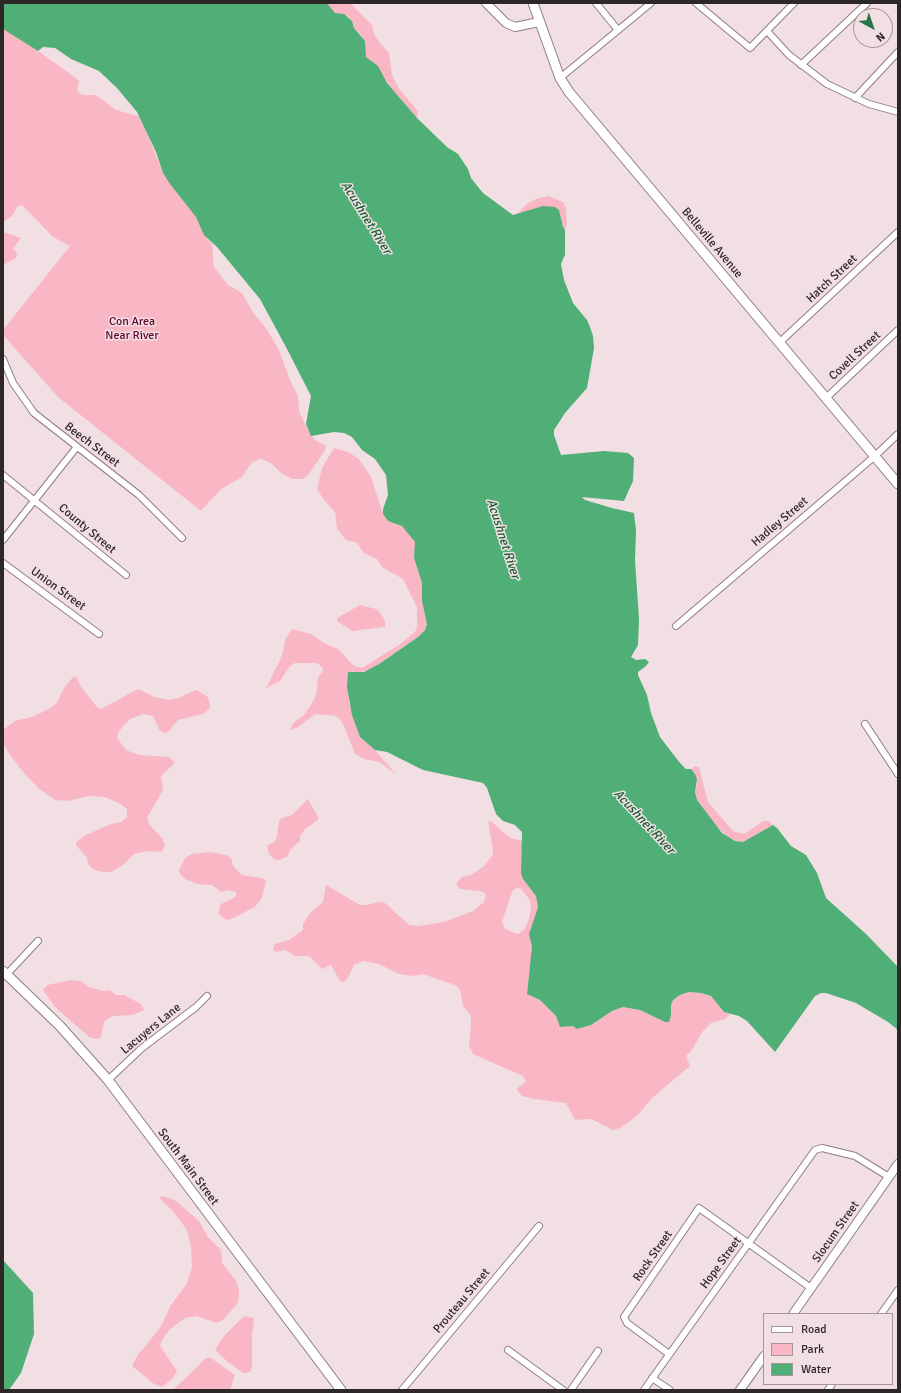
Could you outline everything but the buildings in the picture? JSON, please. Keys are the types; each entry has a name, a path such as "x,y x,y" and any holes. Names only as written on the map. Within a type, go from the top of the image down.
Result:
{"main road":[{"name":"Belleville Avenue","path":"533,3 560,78 619,152 898,484"},
{"name":"South Main Street","path":"5,972 49,1015 108,1080 341,1390"}],"street":[{"path":"486,3 506,23 515,27 539,22"},
{"path":"596,3 618,30"},
{"path":"560,78 651,3"},
{"path":"696,3 750,48 794,3"},
{"path":"801,65 868,3"},
{"path":"767,31 783,50 827,84 855,98 898,112"},
{"path":"855,98 898,52"},
{"name":"Hatch Street","path":"780,342 898,232"},
{"name":"Covell Street","path":"826,398 898,330"},
{"name":"Beech Street","path":"3,359 12,383 34,413 76,448 101,464 139,495 182,538"},
{"name":"Hadley Street","path":"676,626 875,456 898,434"},
{"path":"3,540 76,448"},
{"name":"County Street","path":"3,475 34,501 60,519 86,543 126,575"},
{"name":"Union Street","path":"3,563 99,634"},
{"path":"865,724 898,774"},
{"path":"5,972 38,941"},
{"name":"Lacuyers Lane","path":"108,1080 142,1048 196,1007 207,996"},
{"name":"Hope Street","path":"644,1390 816,1149 824,1148 855,1156 889,1177"},
{"name":"Slocum Street","path":"794,1313 898,1164"},
{"name":"Rock Street","path":"669,1354 627,1323 624,1317 699,1208 748,1243"},
{"name":"Prouteau Street","path":"402,1390 539,1226"},
{"path":"748,1243 811,1288"},
{"path":"882,1313 898,1290"},
{"path":"508,1350 563,1390"},
{"path":"571,1390 598,1351"},
{"path":"740,1390 763,1357"},
{"path":"652,1378 670,1390"}],"green space":[{"path":"327,3 350,3 372,25 374,34 389,53 392,75 399,89 418,111 417,118 387,83 378,67 366,57 362,36 354,28 352,21 348,16 335,13"},
{"name":"Con Area Near River","path":"3,29 38,51 76,78 79,82 77,89 79,93 84,95 96,95 116,110 138,116 143,123 163,173 199,220 207,238 212,244 214,267 228,285 242,293 254,314 266,328 279,350 290,380 298,396 299,411 307,428 315,440 326,446 324,452 309,474 303,479 292,479 281,473 271,463 261,459 252,462 242,477 221,489 201,511 58,397 3,335 3,330 70,246 53,237 22,205 18,206 12,216 3,222"},
{"path":"548,196 563,202 566,208 567,223 565,230 559,210 517,214 528,203 538,198"},
{"path":"3,232 21,238 13,249 17,253 16,258 3,265"},
{"path":"334,448 348,452 359,459 371,477 383,514 402,526 411,535 416,544 414,558 422,583 422,601 428,620 425,630 418,637 371,669 358,673 351,671 348,681 349,703 360,737 375,750 396,774 379,762 364,759 355,754 344,726 339,718 335,716 315,714 297,728 290,730 293,723 304,715 314,700 318,678 323,671 322,667 317,663 295,663 290,666 280,681 266,688 280,660 285,640 292,629 311,634 324,643 338,649 354,666 362,668 399,645 415,632 417,627 417,607 403,579 382,567 377,559 364,553 357,543 346,540 337,529 335,512 324,500 317,489 322,468"},
{"path":"360,605 379,611 385,621 385,627 352,631 337,621 337,618"},
{"path":"73,677 76,677 82,688 97,707 101,709 138,689 155,697 169,700 178,698 196,690 207,696 209,701 210,708 203,714 178,720 169,731 165,733 160,731 153,716 143,714 130,719 119,731 117,738 126,750 139,755 169,757 175,763 161,776 163,790 147,818 150,825 162,838 165,845 163,850 161,852 147,851 134,854 123,865 111,872 94,870 88,864 87,858 76,845 77,841 86,835 111,824 121,822 127,817 127,809 119,803 105,797 88,796 68,801 55,800 38,788 23,772 8,752 3,742 3,730 15,721 32,717 49,709 57,703 64,688"},
{"path":"695,766 699,767 708,802 733,831 744,834 763,821 768,821 773,825 743,842 728,838 712,821 697,800 695,792 697,784 695,774 691,769"},
{"path":"308,799 318,817 318,820 305,829 300,836 300,841 290,850 288,856 279,860 274,859 269,854 267,846 275,841 277,837 279,821 282,818 292,815"},
{"path":"488,821 492,822 510,838 523,841 521,873 523,879 536,896 538,907 535,920 530,929 532,946 527,994 540,1000 556,1016 558,1021 573,1026 591,1025 612,1011 623,1007 640,1010 665,1022 671,1015 671,1005 673,1000 680,995 689,992 711,996 724,1012 730,1014 725,1019 711,1023 702,1032 692,1050 686,1056 690,1066 652,1098 637,1116 620,1128 613,1130 591,1119 575,1120 566,1103 522,1096 516,1089 526,1082 523,1076 473,1054 469,1045 471,1016 463,1006 460,989 455,985 423,974 412,976 399,974 379,964 364,961 354,965 347,979 343,982 340,981 331,965 322,969 309,956 295,956 285,950 276,952 273,949 275,944 289,940 303,930 303,924 310,913 323,902 326,885 360,905 378,902 385,903 409,925 418,926 444,922 473,911 484,902 486,894 480,891 460,889 456,884 462,877 471,875 483,867 492,856 493,850","holes":["517,888 521,889 530,900 531,907 529,919 524,930 518,934 505,929 502,922 513,890"]},
{"path":"211,852 226,855 231,858 233,866 242,875 262,878 266,881 262,898 255,907 226,920 218,913 221,904 236,896 236,892 228,890 221,892 212,885 197,884 185,879 180,874 179,870 185,858 192,854"},
{"path":"72,980 81,981 89,987 103,991 110,990 116,995 124,995 141,1004 144,1010 133,1015 112,1016 104,1022 101,1037 96,1039 89,1037 55,1007 43,990 47,985"},
{"path":"162,1196 175,1200 199,1221 208,1237 221,1250 222,1263 235,1279 239,1290 239,1297 237,1304 222,1321 216,1323 197,1316 185,1318 170,1329 162,1340 160,1346 177,1371 173,1378 162,1387 154,1384 132,1366 137,1356 160,1328 171,1305 186,1285 192,1267 191,1247 187,1230 172,1210 161,1200 160,1198"},
{"path":"244,1316 253,1318 254,1321 252,1336 252,1365 251,1371 247,1373 243,1373 229,1363 215,1350 224,1336"},
{"path":"206,1358 211,1358 235,1375 230,1390 173,1390"}],"water":[{"name":"Acushnet River","path":"3,3 327,3 335,13 344,14 352,21 354,28 365,41 366,57 378,66 387,83 417,118 447,147 458,154 468,169 471,178 483,193 513,215 543,206 555,207 559,210 565,230 565,255 561,264 564,280 573,303 587,320 593,336 594,348 587,388 565,413 554,430 554,435 561,455 604,451 628,453 634,458 633,481 624,501 582,497 585,500 634,513 636,531 635,560 639,619 638,645 631,657 636,660 645,659 649,662 638,672 638,675 647,695 651,713 660,737 680,763 686,769 691,769 695,774 697,779 695,792 697,800 722,833 735,841 743,842 773,825 777,828 791,846 806,855 817,873 826,898 866,934 898,967 898,1030 888,1022 856,1003 826,993 821,993 815,996 775,1052 747,1021 739,1016 724,1012 711,996 701,993 689,992 680,995 673,1000 669,1022 665,1022 640,1010 623,1007 612,1011 591,1025 577,1029 573,1026 560,1027 556,1016 540,1000 527,994 532,946 529,934 538,907 536,896 523,879 521,873 522,832 515,825 503,821 496,814 487,788 483,783 423,770 387,752 375,750 360,737 352,715 347,687 348,672 364,672 379,664 418,637 425,630 427,624 422,601 422,583 414,558 415,542 402,526 388,521 383,514 383,509 388,495 386,475 375,459 362,450 352,437 344,433 334,432 311,436 306,424 311,396 286,347 260,299 217,247 204,235 196,217 163,173 156,152 137,112 117,88 99,71 71,59 55,48 43,47 38,51 3,29"},
{"path":"3,1260 33,1293 34,1334 21,1373 9,1390 3,1390"}]}
